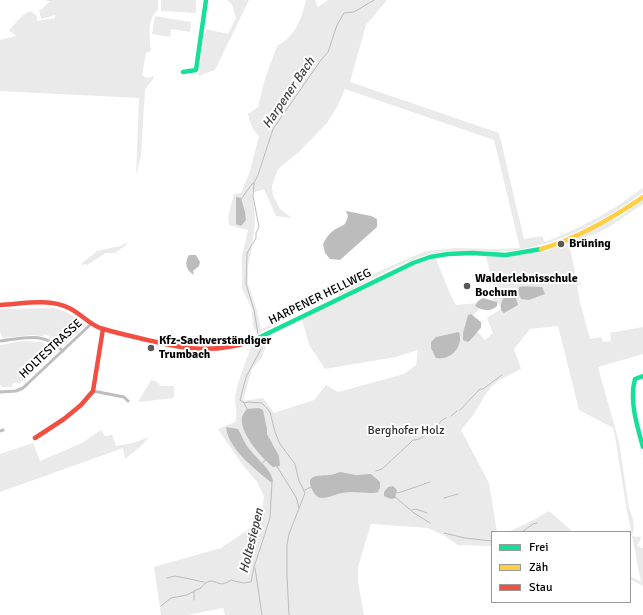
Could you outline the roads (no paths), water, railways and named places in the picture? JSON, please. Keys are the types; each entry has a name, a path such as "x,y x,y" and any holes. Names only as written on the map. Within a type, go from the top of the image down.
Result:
{"street":[{"path":"183,72 196,70 206,0"},
{"name":"HARPENER HELLWEG","path":"0,305 55,304 66,306 91,324 103,329 182,349 221,349 239,346 255,340 413,263 440,255 460,253 507,255 542,249 617,215 643,197"},
{"name":"HOLTESTRASSE","path":"0,392 19,390 91,324"},
{"path":"35,438 81,406 93,392 103,329"},
{"path":"0,341 26,337 40,338 53,342 63,351"},
{"path":"643,376 635,379 633,383 638,428 643,447"},
{"path":"93,392 124,397 128,401"}],"waterway":[{"name":"Harpener Bach","path":"258,334 254,310 246,284 247,253 256,238 256,233 259,227 253,196 254,183 273,129 328,52 337,25 344,13 354,12 374,0"},
{"path":"241,199 254,183"},
{"name":"Harpener Bach","path":"261,341 261,349 246,377 240,400 244,403 262,403 270,412 280,444 295,464 299,481 305,493 289,534 287,545 289,615"},
{"path":"460,410 480,389 483,389 502,375"},
{"name":"Harpener Bach","path":"244,403 247,409"},
{"path":"451,416 457,411"},
{"path":"376,471 382,469 413,440 420,439 430,431 437,428 442,420 446,418"},
{"path":"276,465 296,497 299,508"},
{"path":"396,493 430,482"},
{"name":"Holtesiepen","path":"161,606 171,598 187,595 200,589 204,584 211,581 222,584 231,580 243,583 251,582 254,567 270,518 272,483"},
{"name":"Harpener Bach","path":"305,490 311,487"},
{"path":"444,498 458,494"},
{"path":"395,497 414,513 430,523"},
{"path":"412,510 416,509 427,513"},
{"path":"523,531 537,523"},
{"path":"444,533 465,538 491,541"},
{"path":"255,568 262,615"},
{"name":"Holtesiepen","path":"167,578 175,576 204,582"},
{"path":"194,592 194,600"}],"place":[{"name":"Brüning","path":"561,244"},
{"name":"Walderlebnisschule Bochum","path":"467,286"},
{"name":"Kfz-Sachverständiger Trumbach","path":"151,348"}],"park label":[{"name":"Berghofer Holz","path":"406,431"}]}
